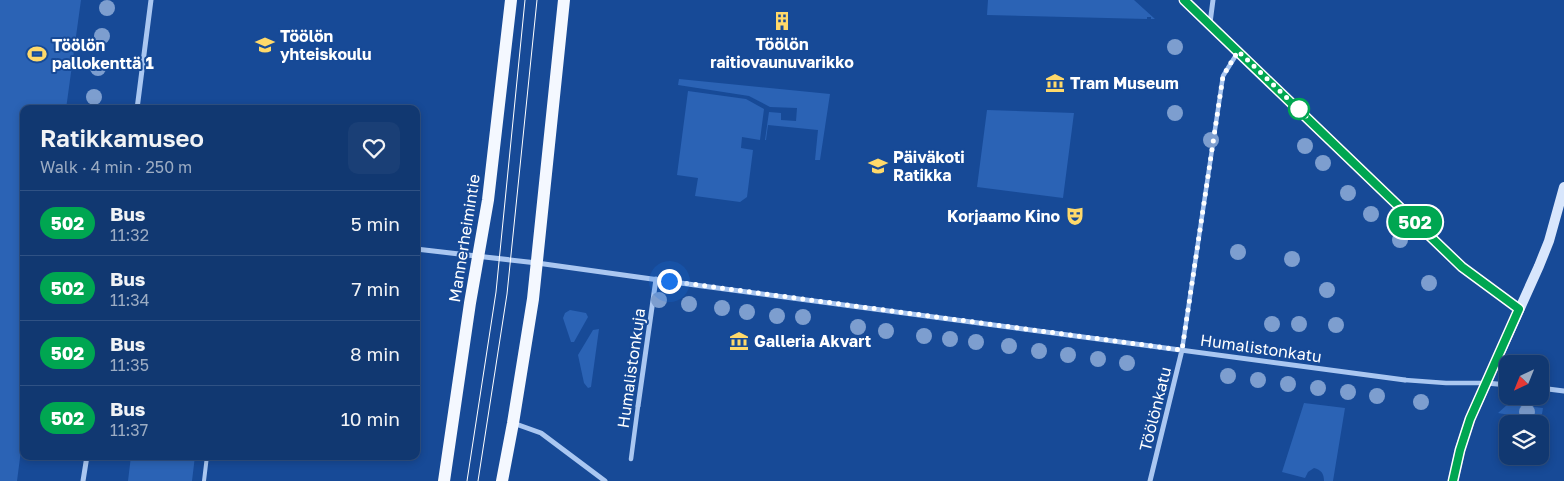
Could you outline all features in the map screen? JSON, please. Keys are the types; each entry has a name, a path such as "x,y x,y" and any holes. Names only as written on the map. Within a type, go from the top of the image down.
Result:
{"main road":[{"name":"Mannerheimintie","path":"444,481 488,200 512,0"},
{"path":"502,481 530,325 564,0"},
{"path":"1453,481 1470,419 1549,241 1564,187"}],"street":[{"path":"138,105 151,0"},
{"path":"1184,0 1462,267 1519,309"},
{"path":"1210,24 1213,0"},
{"name":"Töölönkatu","path":"1150,481 1182,350 1223,76 1238,51"},
{"name":"Humalistonkatu","path":"420,249 537,262 1405,380 1446,384 1499,384"},
{"name":"Humalistonkuja","path":"630,460 656,279"},
{"path":"1549,389 1564,391"},
{"path":"513,423 541,433 605,481"},
{"path":"83,481 86,460"}],"lane":[{"path":"204,481 207,460"}],"shaded area":[{"path":"0,0 81,0 67,105 20,105 20,458 17,481 0,481"},
{"path":"988,0 1134,0 1155,19 1151,19 1151,17 1147,17 1147,19 987,15"},
{"path":"679,79 830,94 820,160 815,160 818,130 768,125 765,140 769,112 781,113 781,120 796,121 797,108 770,107 749,96 678,85"},
{"path":"688,91 746,99 764,109 760,140 742,137 741,148 753,150 747,197 740,202 695,196 698,178 677,175"},
{"path":"987,110 1074,113 1063,198 977,187"},
{"path":"570,310 586,313 588,317 574,342 571,342 563,318 565,313"},
{"path":"599,329 591,387 588,388 584,383 578,355 593,330"},
{"path":"1304,403 1345,408 1333,481 1324,481 1322,472 1314,468 1308,472 1305,478 1282,472"},
{"path":"1507,405 1543,408 1540,415 1498,413"},
{"path":"131,460 195,460 192,481 128,481"}],"tram line":[{"path":"467,481 496,292 525,0"},
{"path":"478,481 507,294 537,0"}],"bus line":[{"name":"502","path":"1184,0 1462,267 1519,309 1470,419 1453,481"}],"place":[{"name":"Töölön raitiovaunuvarikko","path":"782,21"},
{"name":"Töölön yhteiskoulu","path":"265,45"},
{"name":"Töölön pallokenttä 1","path":"37,54"},
{"name":"Tram Museum","path":"1055,83"},
{"name":"Päiväkoti Ratikka","path":"878,166"},
{"name":"Korjaamo Kino","path":"1075,216"},
{"name":"Galleria Akvart","path":"739,341"}],"route":[{"path":"669,281 1182,350 1223,76 1238,51 1306,116 1299,109"}]}
